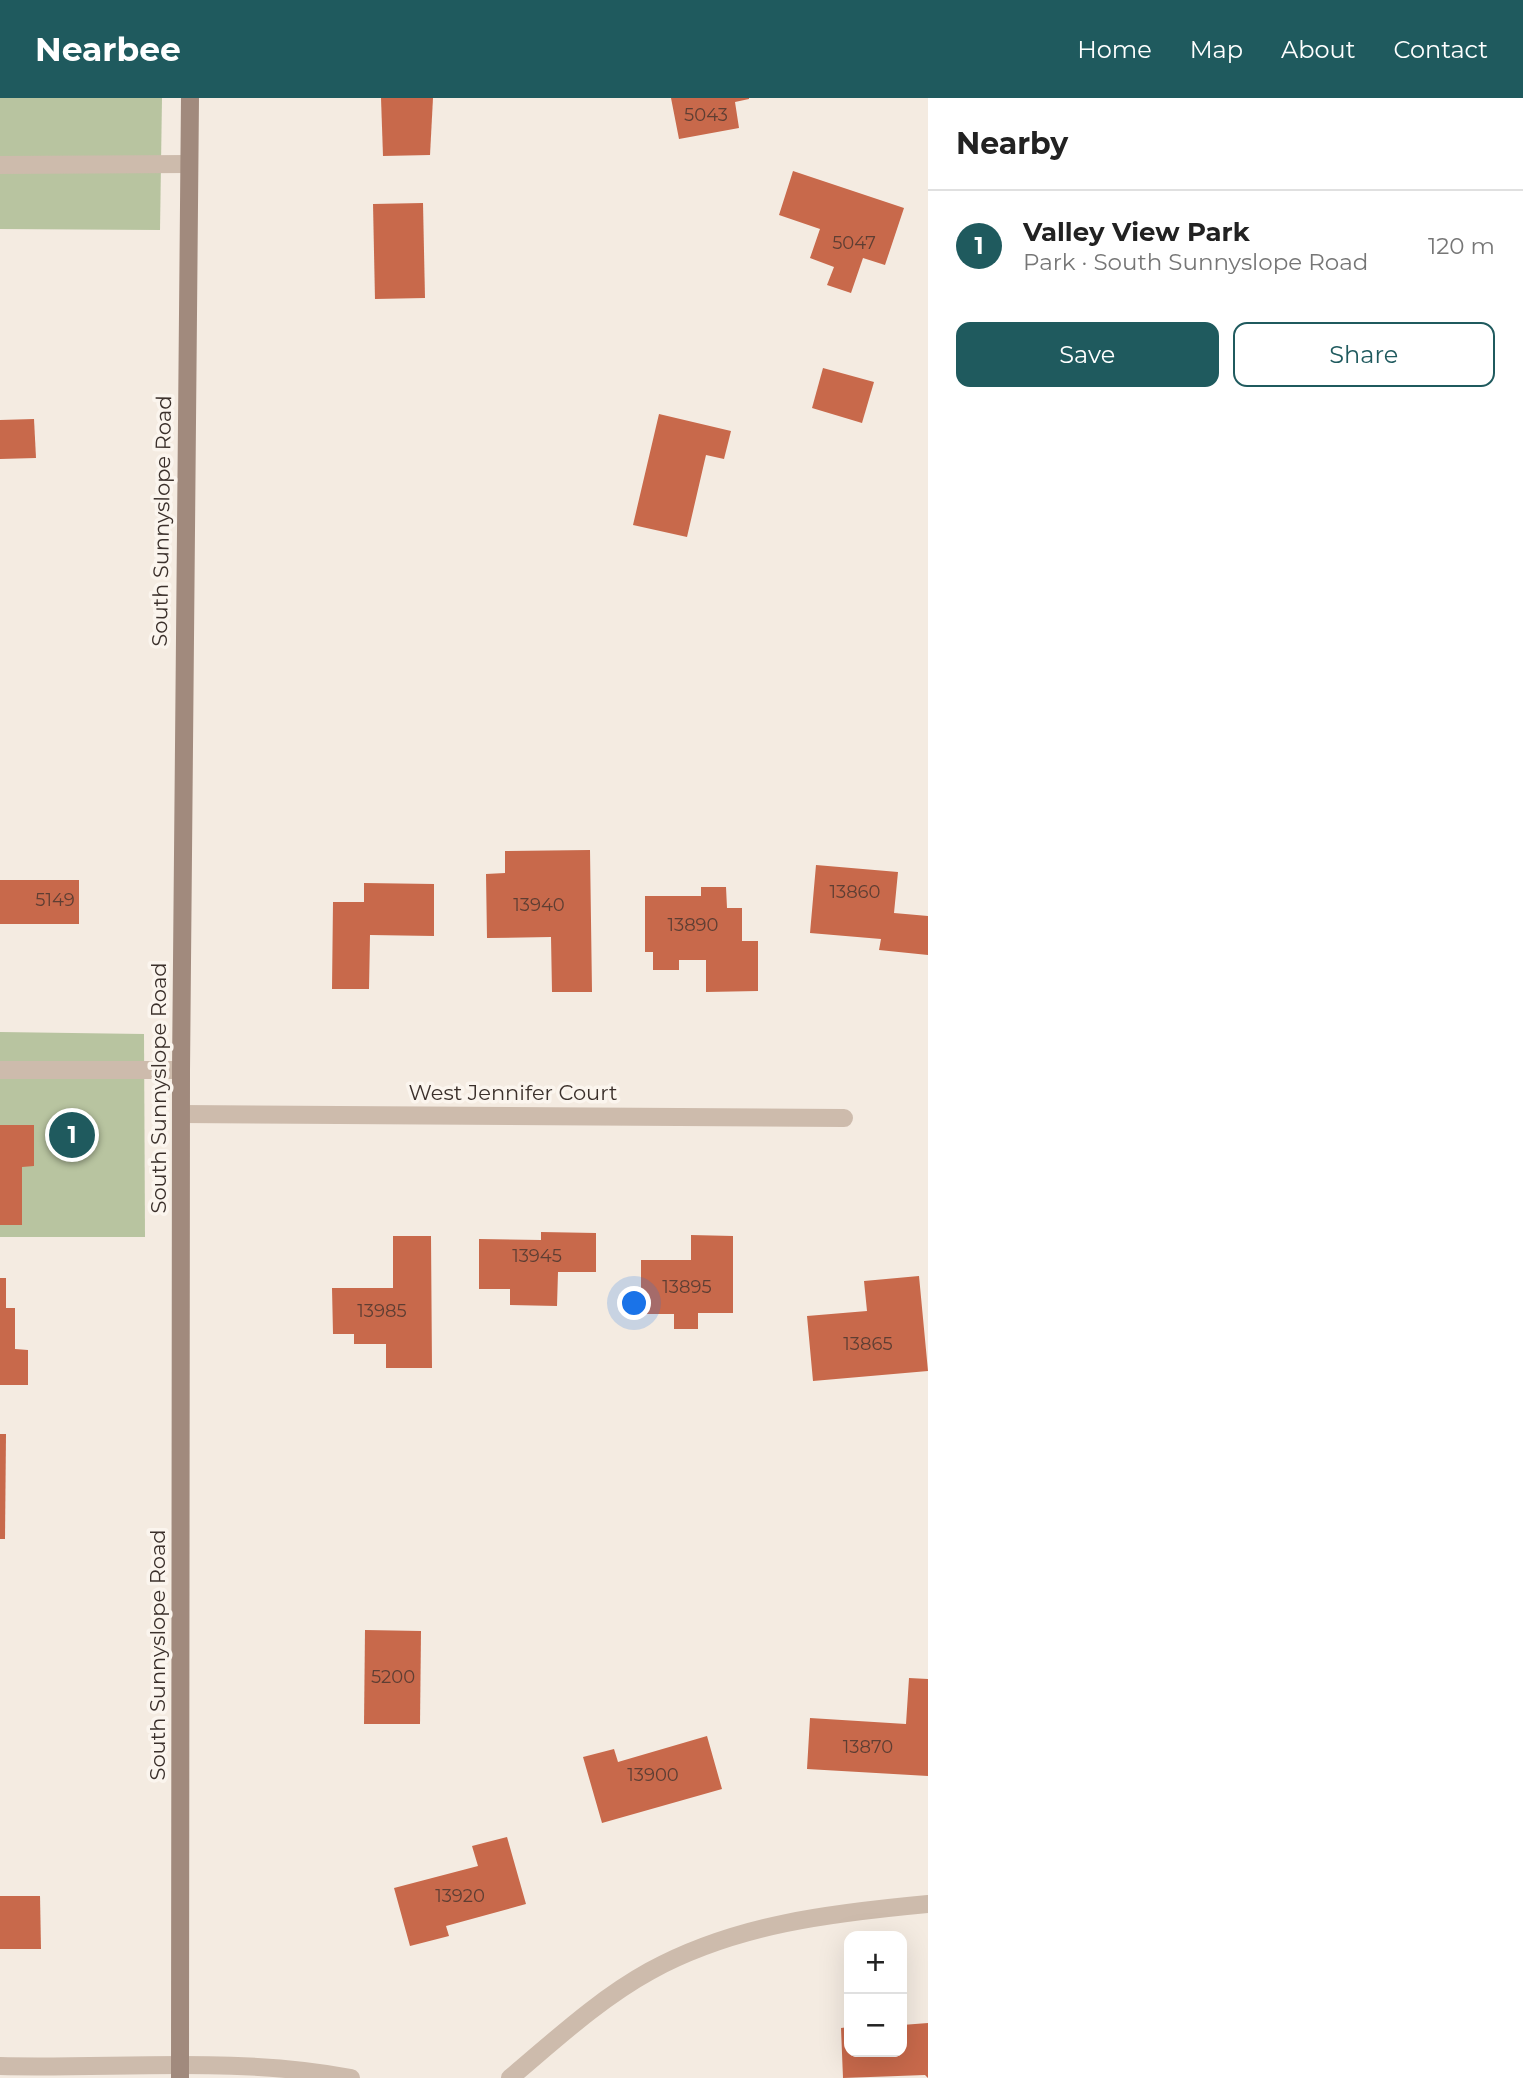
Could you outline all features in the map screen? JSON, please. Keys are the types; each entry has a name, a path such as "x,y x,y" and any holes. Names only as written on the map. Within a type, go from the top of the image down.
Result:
{"street":[{"name":"South Sunnyslope Road","path":"180,2072 181,1070 190,98"},
{"path":"0,165 189,164"},
{"path":"0,1070 181,1070"},
{"name":"West Jennifer Court","path":"181,1114 844,1118"},
{"path":"510,2078 574,2024 649,1972 705,1946 763,1927 835,1912 928,1904"},
{"path":"0,2066 180,2072 317,2072 351,2078"}],"green space":[{"path":"0,98 162,98 160,230 0,229"},
{"path":"0,1032 144,1034 145,1237 0,1237"}],"building":[{"path":"381,98 433,98 430,155 383,156"},
{"path":"671,98 749,99 735,102 739,128 679,139"},
{"path":"793,171 904,208 885,265 863,258 851,293 827,285 834,267 810,258 820,229 779,215"},
{"path":"423,203 425,298 375,299 373,204"},
{"path":"823,368 874,382 862,423 812,408"},
{"path":"659,414 731,431 724,459 706,455 687,537 633,525"},
{"path":"34,419 36,458 0,459 0,420"},
{"path":"590,850 592,992 552,992 551,937 487,938 486,874 505,873 505,851"},
{"path":"816,865 898,872 894,913 928,916 928,955 879,950 881,939 810,933"},
{"path":"0,880 79,880 79,924 0,924"},
{"path":"364,883 434,884 434,936 370,935 369,989 332,989 333,902 364,902"},
{"path":"701,887 726,887 727,908 742,908 742,941 758,941 758,991 706,992 706,960 679,960 679,970 653,970 653,952 645,952 645,896 701,896"},
{"path":"0,1125 34,1125 34,1166 22,1167 22,1225 0,1225"},
{"path":"541,1232 596,1233 596,1272 558,1272 557,1306 510,1305 510,1289 479,1289 479,1239 541,1240"},
{"path":"691,1235 733,1236 733,1313 698,1313 698,1329 674,1329 674,1314 641,1314 641,1260 691,1260"},
{"path":"393,1236 431,1236 432,1368 386,1368 386,1344 354,1344 354,1334 333,1334 332,1288 393,1288"},
{"path":"919,1276 928,1371 813,1381 807,1316 867,1311 864,1281"},
{"path":"0,1278 6,1278 6,1308 15,1308 15,1349 28,1350 28,1385 0,1385"},
{"path":"0,1434 6,1434 5,1539 0,1539"},
{"path":"365,1630 421,1631 420,1724 364,1724"},
{"path":"909,1678 928,1679 928,1776 807,1769 810,1718 906,1724"},
{"path":"707,1736 722,1789 602,1823 583,1757 614,1749 618,1762"},
{"path":"507,1837 526,1904 446,1926 449,1936 410,1946 394,1888 478,1866 472,1846"},
{"path":"0,1896 40,1896 41,1949 0,1949"},
{"path":"928,2023 928,2078 925,2075 843,2078 841,2028 844,2028 844,2057 907,2057 907,2025"}],"place":[{"name":"Valley View Park","path":"72,1135"}]}
